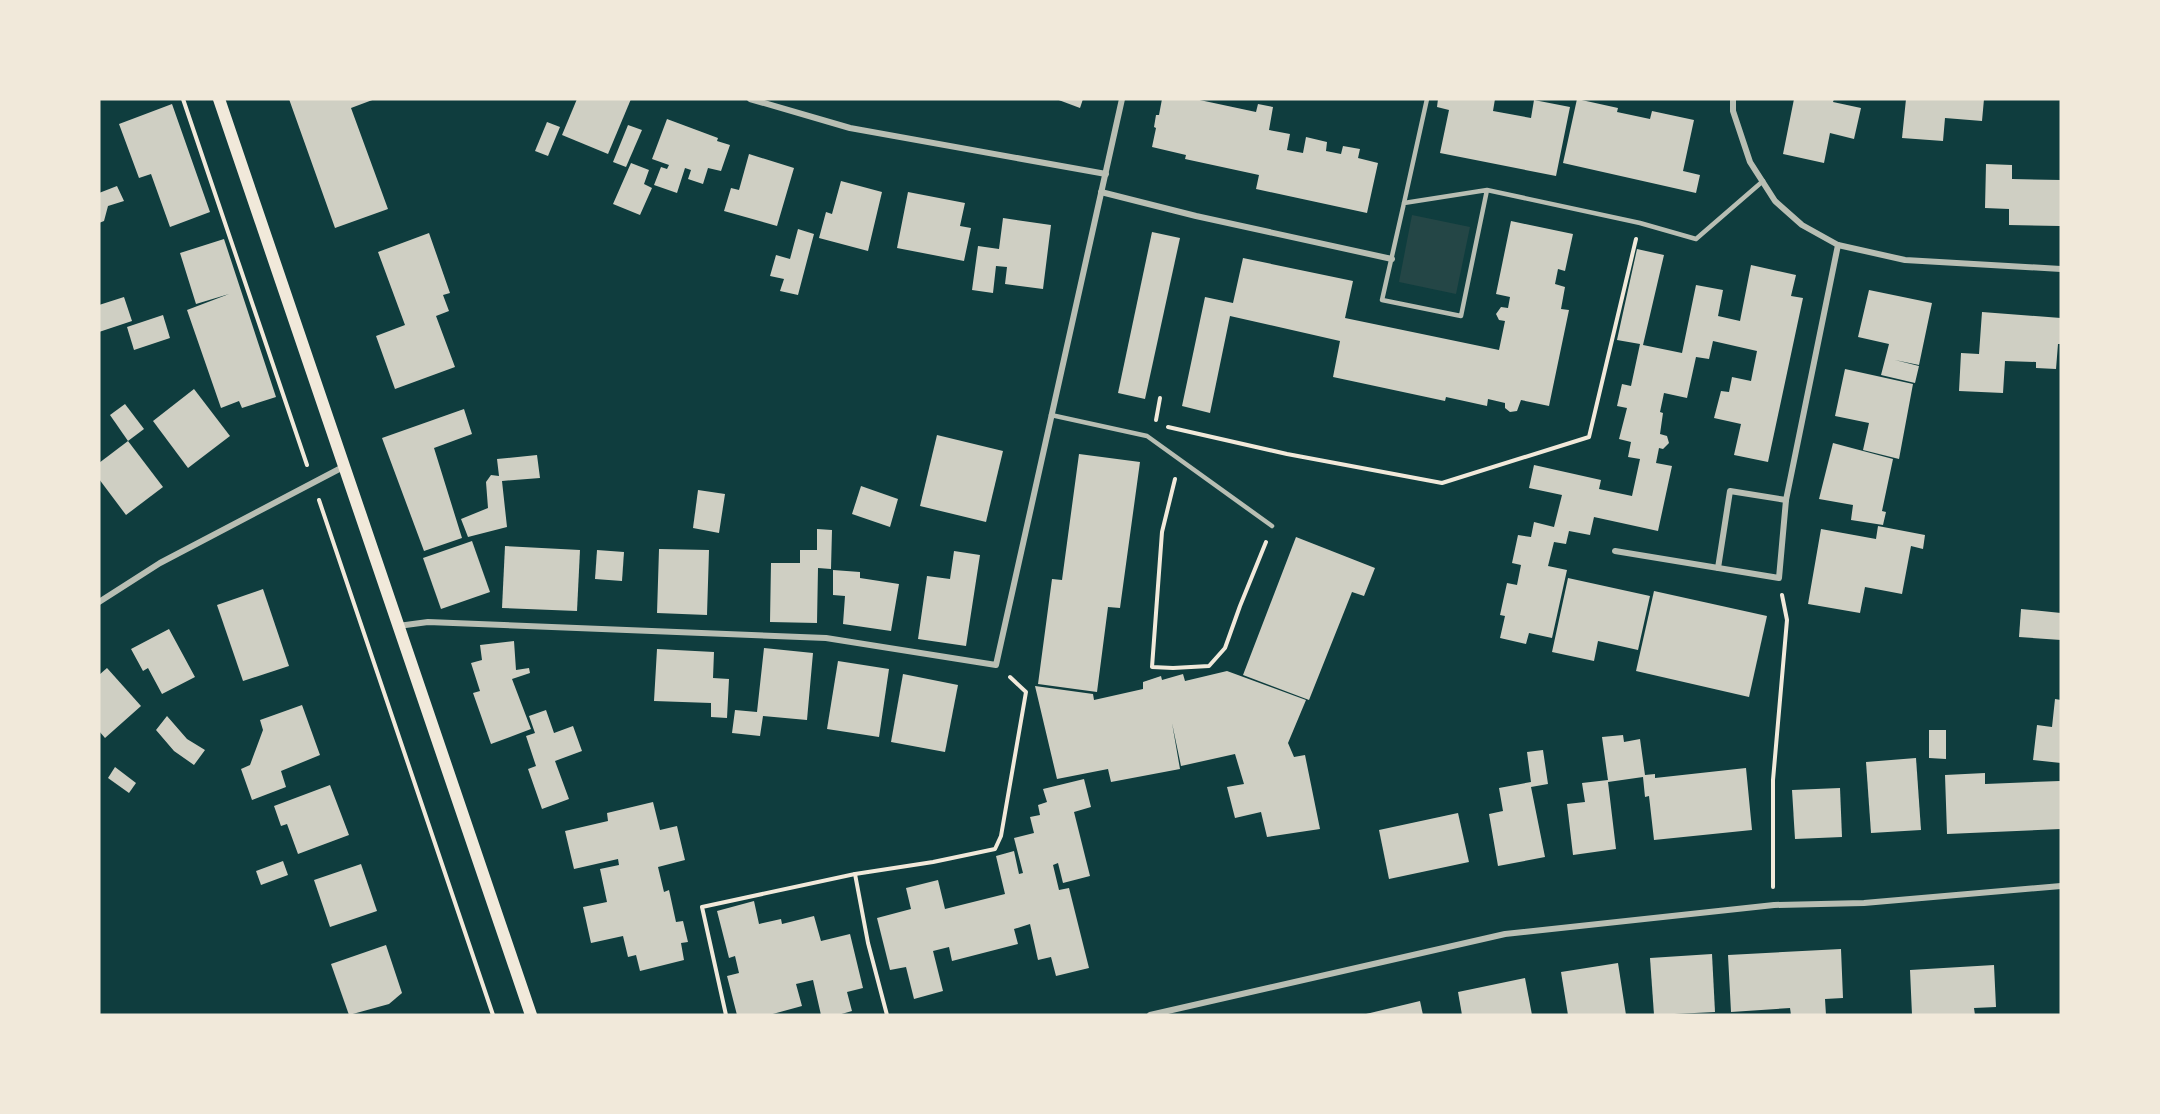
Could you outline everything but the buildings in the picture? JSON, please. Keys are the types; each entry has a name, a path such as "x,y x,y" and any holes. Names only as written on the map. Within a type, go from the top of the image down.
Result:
{"main road":[{"path":"219,99 531,1015"}],"street":[{"path":"750,99 850,128 1106,174"},
{"path":"399,626 440,622 826,638 996,665 1122,99"},
{"path":"1733,99 1733,111 1750,162 1775,201 1802,225 1839,245 1905,260 2061,268"},
{"path":"1101,192 1196,216 1392,259"},
{"path":"1615,550 1779,578 1786,500 1839,245"},
{"path":"99,602 160,563 343,467"},
{"path":"1718,568 1730,491 1786,500"},
{"path":"1150,1015 1505,934 1773,905 1864,903 2061,886"}],"lane":[{"path":"1427,99 1382,300 1461,316 1487,190"},
{"path":"1404,203 1487,190 1640,223 1696,239 1763,181"},
{"path":"1051,415 1147,436 1272,526"}],"path":[{"path":"183,99 493,1015"},
{"path":"1166,426 1287,454 1442,483 1588,437 1640,223"},
{"path":"1155,424 1160,398"},
{"path":"1180,458 1162,532 1152,667 1209,666 1225,648 1272,526"},
{"path":"1773,905 1773,780 1786,620 1779,578"},
{"path":"726,1015 702,907 855,874 933,862 995,849 1002,836 1026,692 996,665"},
{"path":"855,874 868,943 887,1015"}],"shaded area":[{"path":"1412,215 1470,227 1456,294 1399,282"}]}
